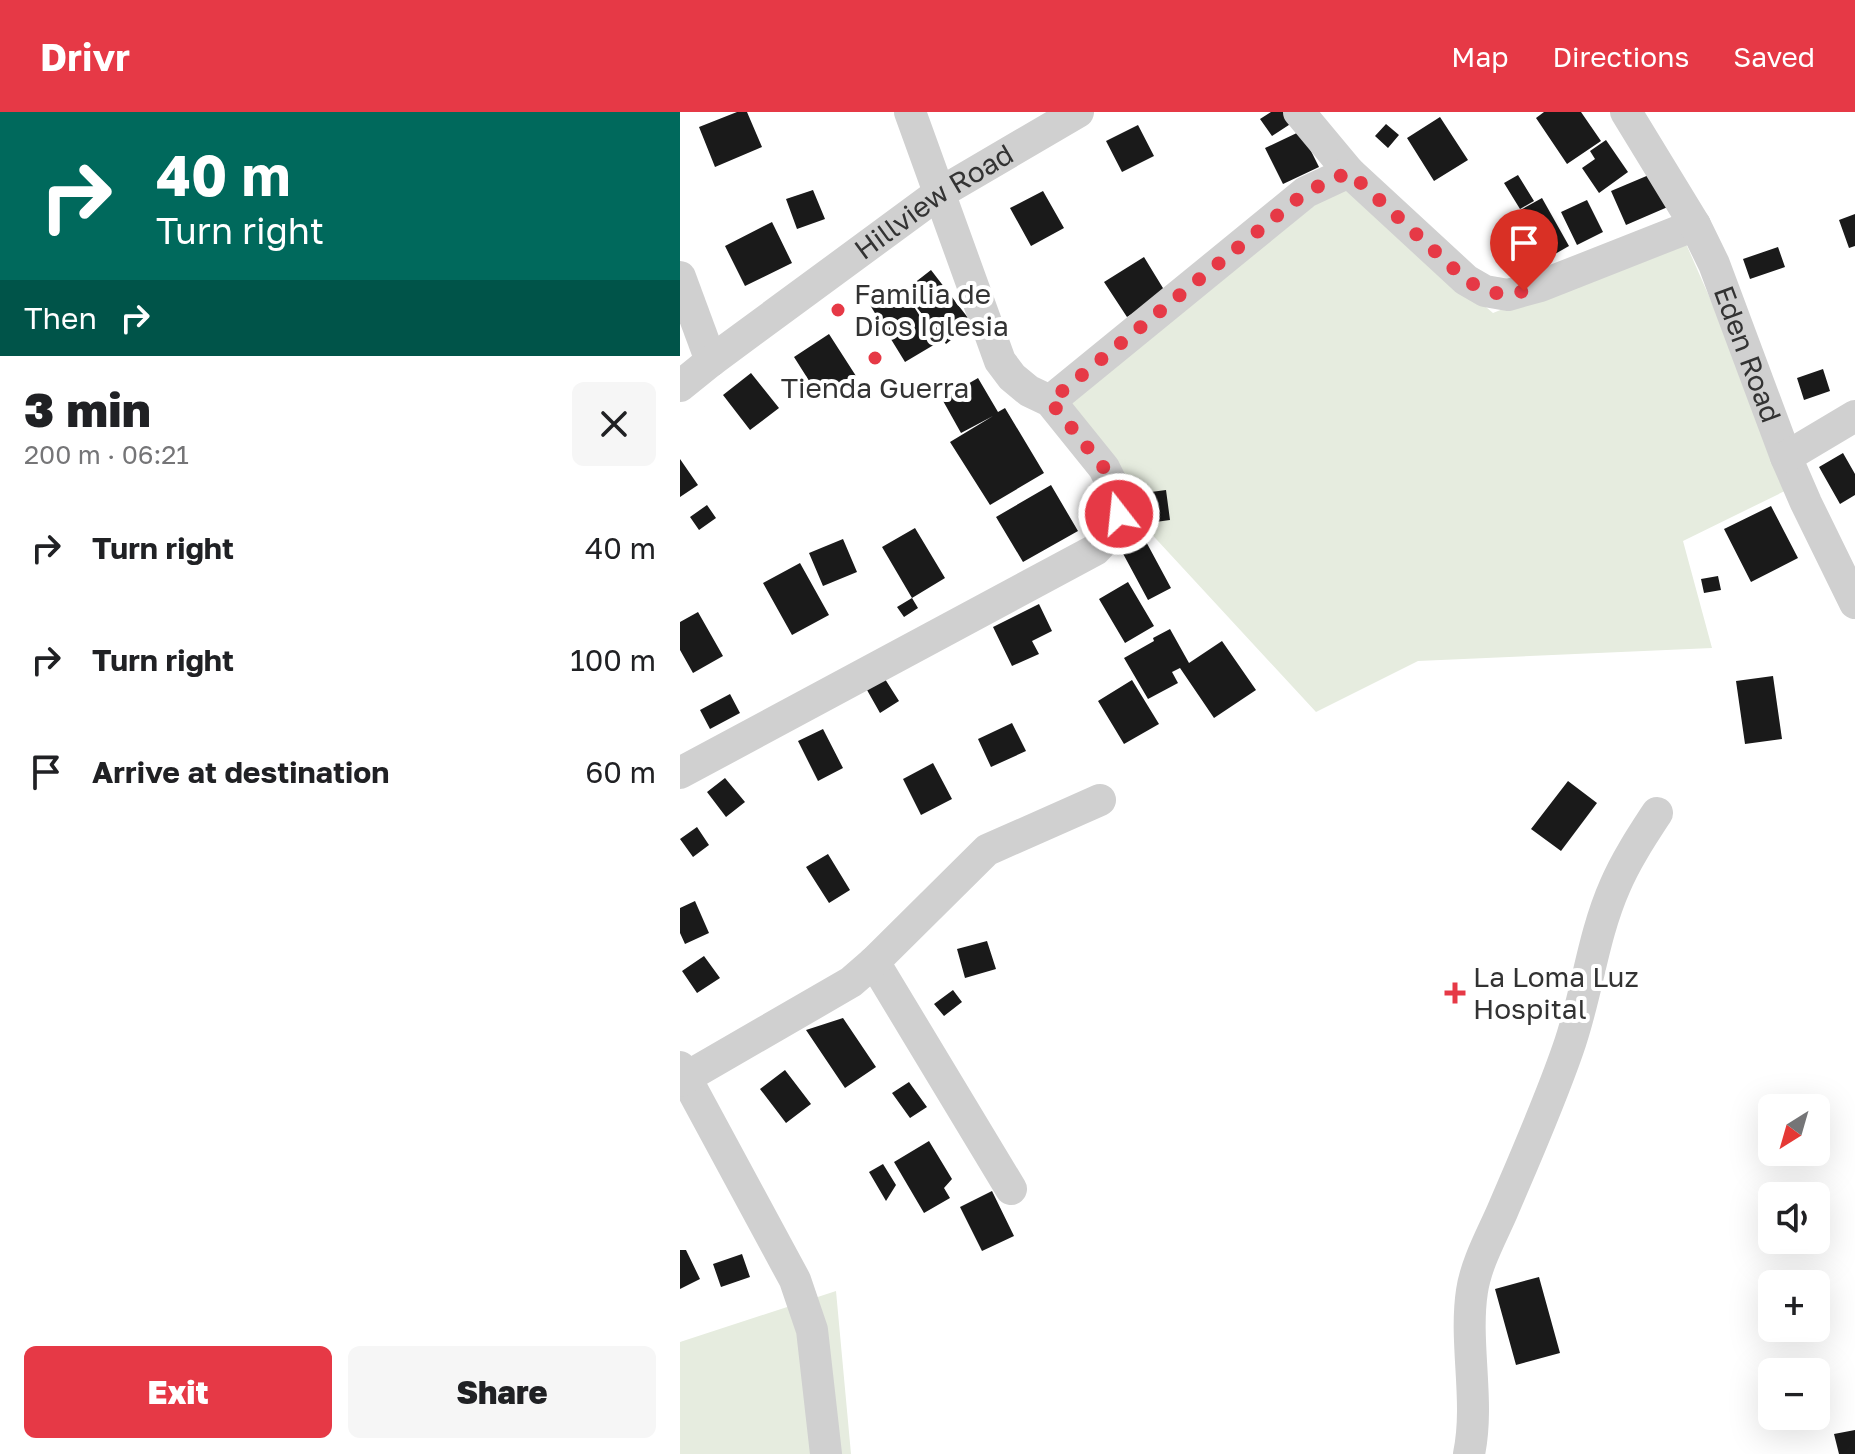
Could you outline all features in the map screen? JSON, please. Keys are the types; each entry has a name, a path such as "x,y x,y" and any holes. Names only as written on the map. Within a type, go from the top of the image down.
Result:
{"street":[{"path":"680,773 1095,550 1110,534 1119,514 1117,494 1104,468 1050,401 1029,391 1012,377 1000,361 910,112"},
{"path":"1299,112 1349,172 1466,280 1485,291 1508,295 1540,286 1695,225"},
{"name":"Eden Road","path":"1626,112 1695,225 1714,264 1786,457 1855,603"},
{"name":"Hillview Road","path":"680,386 938,194 1074,113"},
{"path":"1050,401 1306,192 1349,172"},
{"path":"680,277 711,361"},
{"path":"1786,457 1855,416"},
{"path":"826,1454 812,1330 795,1280 682,1075 851,982 987,850 1100,800"},
{"path":"1469,1454 1473,1412 1472,1288 1569,1047 1614,886 1657,813"},
{"path":"874,962 1011,1189"}],"shaded area":[{"path":"1341,184 1493,313 1683,237 1793,487 1683,541 1712,648 1418,661 1316,712 1133,514 1062,407"},
{"path":"836,1291 851,1454 680,1454 680,1342"}],"building":[{"path":"737,112 747,112 762,147 715,167 699,127"},
{"path":"1271,112 1289,112 1295,121 1272,136 1260,119"},
{"path":"1544,112 1581,112 1601,141 1567,164 1536,118"},
{"path":"1440,117 1468,160 1434,181 1407,138"},
{"path":"1386,124 1399,135 1388,148 1375,136"},
{"path":"1138,125 1154,156 1122,172 1106,141"},
{"path":"1301,131 1319,167 1283,184 1265,148"},
{"path":"1606,140 1628,172 1599,193 1582,168 1595,159 1590,151"},
{"path":"1656,172 1670,206 1626,225 1611,191"},
{"path":"1518,175 1534,201 1520,209 1504,183"},
{"path":"813,190 825,219 797,229 786,199"},
{"path":"1043,191 1064,228 1031,246 1010,208"},
{"path":"1542,198 1569,246 1541,262 1515,213"},
{"path":"1587,200 1603,232 1577,245 1561,212"},
{"path":"1855,214 1855,246 1849,248 1839,220"},
{"path":"772,222 792,263 745,286 725,246"},
{"path":"1778,247 1785,267 1750,279 1743,259"},
{"path":"1144,257 1166,293 1127,317 1104,282"},
{"path":"931,270 972,323 946,344 906,294 937,343 905,362 870,305 901,286 904,291"},
{"path":"829,334 856,376 820,398 794,357"},
{"path":"1823,369 1830,391 1804,400 1797,378"},
{"path":"751,373 779,408 750,430 723,395"},
{"path":"978,378 998,412 1005,408 1044,473 990,505 950,442 993,416 961,433 942,399"},
{"path":"1843,453 1855,474 1855,495 1840,504 1819,467"},
{"path":"680,459 698,485 680,497"},
{"path":"1051,485 1078,531 1023,562 996,517"},
{"path":"1166,490 1170,520 1141,524 1136,494"},
{"path":"707,505 716,518 699,530 690,517"},
{"path":"1771,506 1798,558 1751,582 1724,529"},
{"path":"915,528 945,578 912,598 882,547"},
{"path":"1143,536 1171,588 1148,600 1120,548"},
{"path":"843,539 857,572 823,586 809,553"},
{"path":"800,563 829,615 792,635 763,583"},
{"path":"1718,576 1721,590 1704,593 1701,579"},
{"path":"1128,582 1154,626 1125,643 1099,599"},
{"path":"912,598 918,608 904,617 897,607"},
{"path":"1039,604 1052,631 1032,641 1039,654 1012,666 993,627"},
{"path":"698,612 723,656 693,673 680,650 680,622"},
{"path":"1170,629 1189,663 1222,641 1256,690 1214,718 1180,668 1172,672 1178,683 1148,699 1124,658"},
{"path":"1773,676 1782,739 1745,744 1736,681"},
{"path":"885,679 899,701 880,713 867,690"},
{"path":"1132,680 1159,724 1124,744 1098,701"},
{"path":"730,694 740,713 710,729 700,710"},
{"path":"1012,723 1026,751 991,767 978,739"},
{"path":"823,729 843,768 818,781 798,741"},
{"path":"933,763 952,799 921,815 903,779"},
{"path":"725,778 745,802 726,817 707,792"},
{"path":"1568,781 1597,803 1561,851 1531,829"},
{"path":"697,827 709,845 693,857 680,839"},
{"path":"828,854 850,890 829,903 806,867"},
{"path":"695,901 709,933 685,944 680,933 680,908"},
{"path":"987,941 996,969 965,978 957,949"},
{"path":"704,956 720,978 697,993 682,971"},
{"path":"953,990 962,1002 944,1016 934,1004"},
{"path":"843,1018 876,1067 845,1088 806,1030"},
{"path":"785,1070 811,1104 786,1123 760,1089"},
{"path":"909,1082 927,1107 910,1118 892,1093"},
{"path":"929,1141 952,1179 944,1188 950,1198 924,1213 894,1162"},
{"path":"883,1164 896,1185 886,1201 869,1172"},
{"path":"992,1191 1014,1236 982,1251 960,1207"},
{"path":"680,1250 686,1250 700,1279 680,1289"},
{"path":"742,1254 750,1277 721,1287 713,1264"},
{"path":"1539,1277 1560,1353 1516,1365 1495,1289"},
{"path":"1855,1430 1855,1454 1839,1454 1834,1434"}],"place":[{"name":"Familia de Dios Iglesia","path":"838,310"},
{"name":"Tienda Guerra","path":"875,358"},
{"name":"La Loma Luz Hospital","path":"1455,993"}],"route":[{"path":"1119,514 1117,494 1104,468 1050,401 1306,192 1349,172 1466,280 1485,291 1508,295 1524,291"}]}
